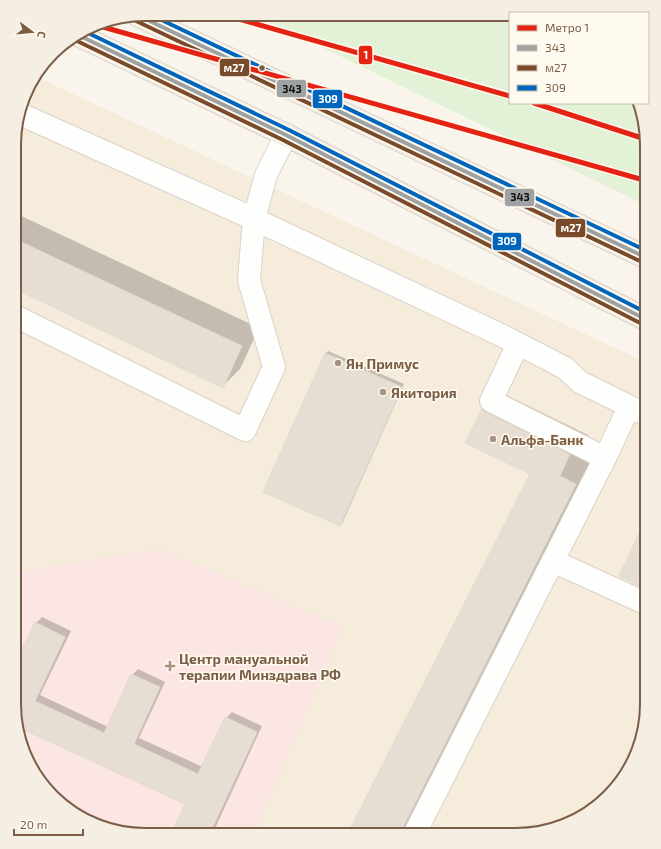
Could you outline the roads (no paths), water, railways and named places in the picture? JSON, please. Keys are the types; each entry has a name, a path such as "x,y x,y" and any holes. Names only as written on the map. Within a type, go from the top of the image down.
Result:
{"main road":[{"path":"150,21 640,255"},
{"path":"84,38 286,135 640,316"}],"lane":[{"path":"25,116 254,219 518,344 565,368 580,382 638,411 605,458 418,828"},
{"path":"21,319 245,430 274,367 249,280 254,219 266,175 286,135"},
{"path":"518,344 491,401 605,458"},
{"path":"553,561 640,601"}],"metro line":[{"name":"1","path":"246,21 509,96"},
{"name":"1","path":"106,28 640,179"},
{"name":"1","path":"537,104 640,137"}],"place":[{"name":"Ян Примус","path":"338,363"},
{"name":"Якитория","path":"383,392"},
{"name":"Альфа-Банк","path":"493,439"},
{"name":"Центр мануальной терапии Минздрава РФ","path":"170,666"}]}
